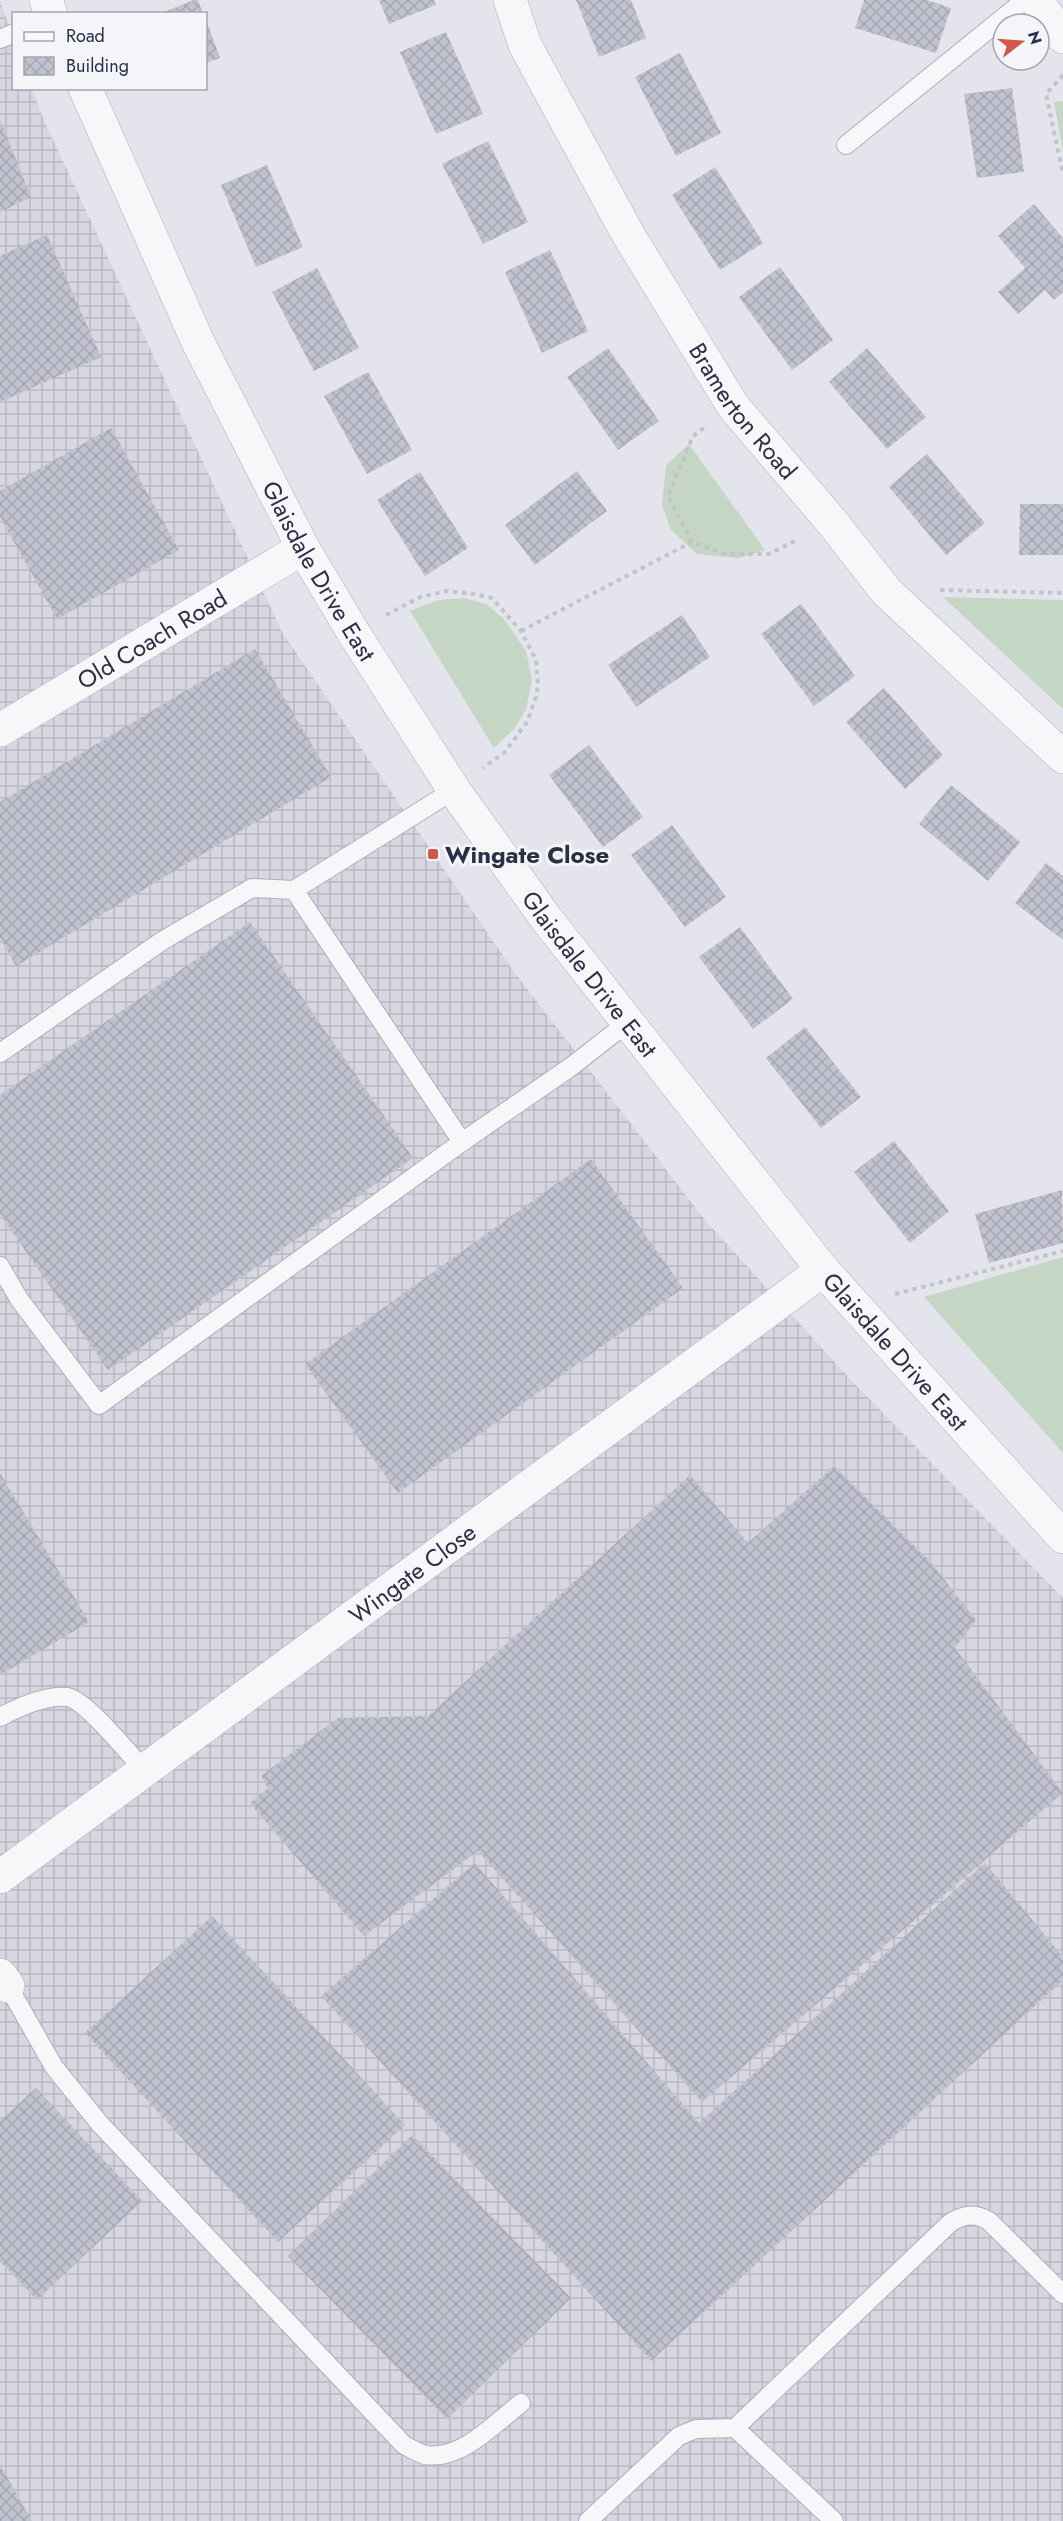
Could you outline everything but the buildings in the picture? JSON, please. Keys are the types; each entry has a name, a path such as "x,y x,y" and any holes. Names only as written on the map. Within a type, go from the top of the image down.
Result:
{"street":[{"name":"Bramerton Road","path":"510,0 525,45 629,236 733,406 832,522 886,591 1063,758"},
{"path":"1036,0 1063,37"},
{"name":"Glaisdale Drive East","path":"86,90 198,342 303,548 353,632 454,790 545,917 823,1270 1063,1536"},
{"name":"Old Coach Road","path":"0,730 303,548"},
{"name":"Wingate Close","path":"0,1877 823,1270"}],"lane":[{"path":"846,145 1025,0"},
{"path":"0,1053 162,941 252,888 294,890 454,790"},
{"path":"294,890 462,1142"},
{"path":"0,1266 19,1299 99,1405 462,1142 572,1066 627,1023"},
{"path":"0,1717 46,1699 69,1697 88,1710 145,1771"},
{"path":"4,1980 54,2067 100,2124 404,2445 424,2454 443,2455 470,2443 521,2403"},
{"path":"588,2521 679,2436 696,2429 735,2428 950,2223 959,2217 979,2216 989,2221 1063,2294"},
{"path":"735,2428 834,2521"}],"path":[{"path":"1063,75 1046,94 1063,174"},
{"path":"733,406 693,436 668,496 692,543 725,554 769,554 832,522"},
{"path":"521,631 692,543"},
{"path":"886,591 951,589 1063,593"},
{"path":"353,632 420,597 447,591 492,598 521,631 536,660 538,685 527,722 505,752 454,790"},
{"path":"854,1305 1063,1251"}],"shaded area":[{"path":"0,1 12,34 12,90 32,90 43,118 282,632 515,973 705,1220 850,1379 1063,1598 1063,2521 0,2521"}],"green space":[{"path":"1063,101 1063,152 1054,102"},
{"path":"689,444 765,550 738,558 697,554 671,530 662,505 666,465"},
{"path":"943,597 1063,600 1063,709"},
{"path":"464,598 486,604 504,619 526,651 532,679 526,710 514,729 494,748 410,611 438,600"},
{"path":"1063,1257 1063,1453 924,1297"}],"place":[{"name":"Wingate Close","path":"433,854"}]}
